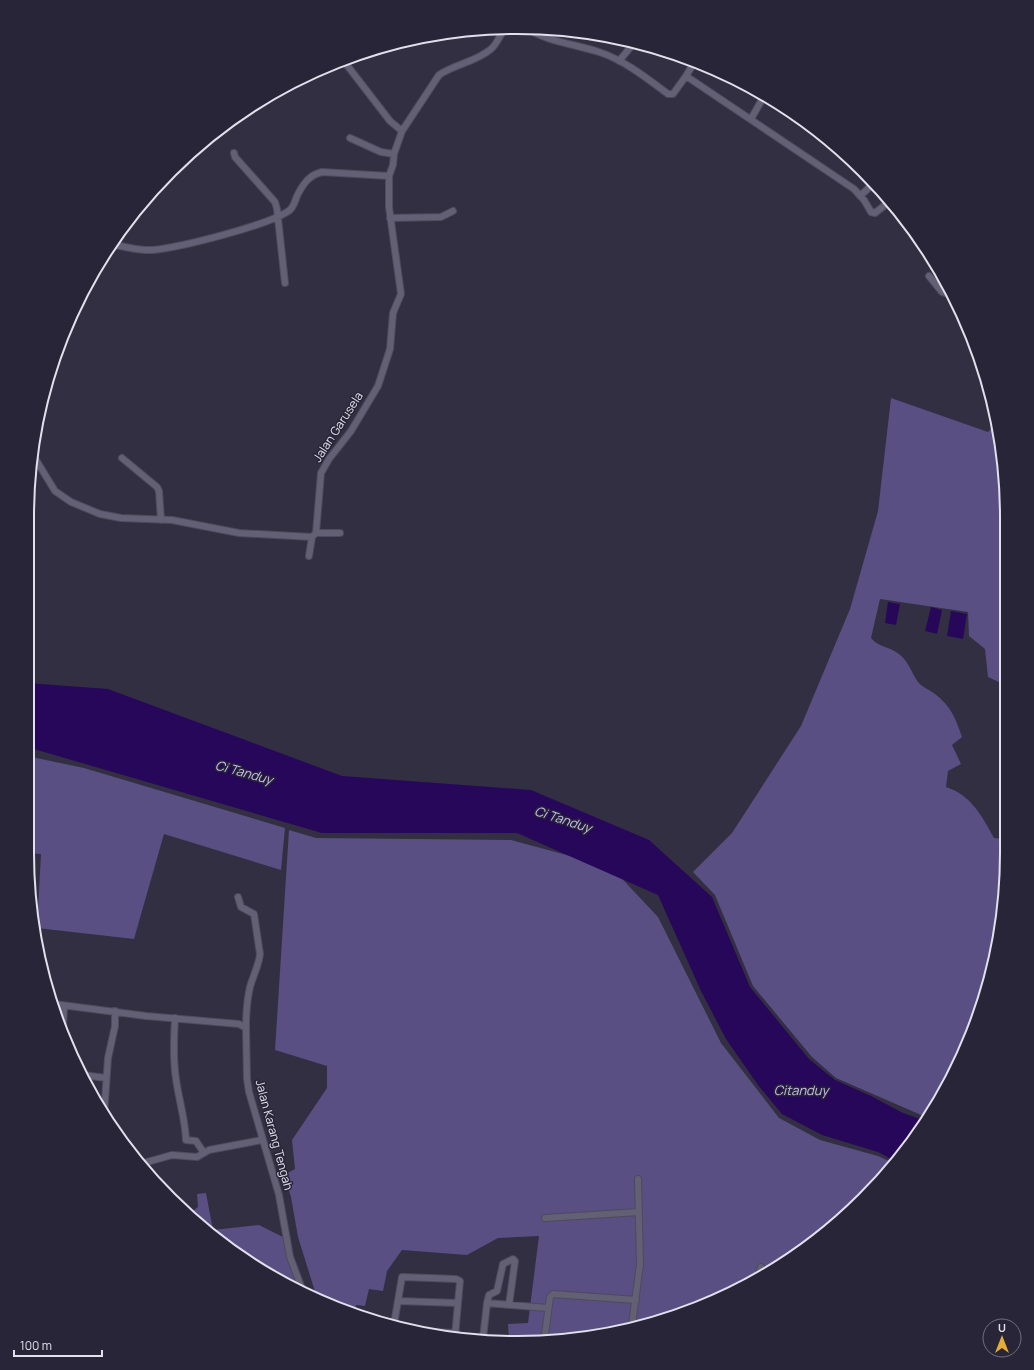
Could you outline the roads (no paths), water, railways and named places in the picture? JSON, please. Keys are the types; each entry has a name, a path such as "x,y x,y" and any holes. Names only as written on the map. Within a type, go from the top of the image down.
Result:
{"street":[{"name":"Jalan Garusela","path":"309,556 314,535 321,473 329,458 351,431 378,386 390,350 393,313 401,294 399,267 390,218 389,176 393,165 394,154 402,131 439,75 447,69 477,58 490,50 501,35"},
{"path":"541,35 600,52 619,61 668,94 673,94 691,67"},
{"path":"619,61 630,47"},
{"path":"347,65 390,121 402,131"},
{"path":"686,76 854,189 870,211 874,213 885,205"},
{"path":"751,119 761,101"},
{"path":"350,138 381,152 394,154"},
{"path":"234,153 235,157 274,202 285,283"},
{"path":"117,246 146,250 158,249 214,237 277,216 292,208 308,178 314,174 322,172 389,176"},
{"path":"860,196 870,187"},
{"path":"390,218 433,218 441,217 453,211"},
{"path":"928,276 944,293"},
{"path":"122,458 157,487 159,491 161,520"},
{"path":"37,462 51,486 71,502 100,514 121,518 172,520 239,533 314,535 340,533"},
{"name":"Jalan Karang Tengah","path":"238,897 241,907 254,914 260,954 260,960 250,986 246,1006 247,1079 262,1140 279,1195 290,1257 300,1285"},
{"path":"59,1005 239,1024 246,1028"},
{"path":"63,1017 64,1006"},
{"path":"105,1103 108,1053 115,1026 115,1011"},
{"path":"175,1018 173,1047 175,1070 184,1115 186,1140 196,1142 204,1153"},
{"path":"89,1076 106,1078"},
{"path":"147,1162 172,1155 194,1158 209,1150 262,1140"},
{"path":"632,1322 640,1264 638,1179"},
{"path":"545,1218 639,1212"},
{"path":"497,1291 503,1264 513,1259 515,1262 509,1305"},
{"path":"395,1321 402,1277 458,1279 456,1332"},
{"path":"484,1335 489,1295 497,1291 510,1293"},
{"path":"545,1335 550,1296 556,1293 636,1300"},
{"path":"398,1301 458,1303"},
{"path":"487,1303 548,1308"}],"water":[{"path":"888,602 900,604 896,625 885,623"},
{"path":"931,607 942,610 937,634 925,631"},
{"path":"951,611 967,614 963,639 947,636"},
{"path":"34,684 108,689 342,776 531,790 649,840 712,897 750,987 809,1059 835,1080 871,1096 903,1113 920,1119 890,1159 878,1152 822,1135 782,1114 758,1085 726,1039 701,991 658,895 517,833 322,833 34,749"}],"water label":[{"name":"Ci Tanduy","path":"244,772"},
{"name":"Ci Tanduy","path":"563,819"},
{"name":"Citanduy","path":"801,1090"}]}
